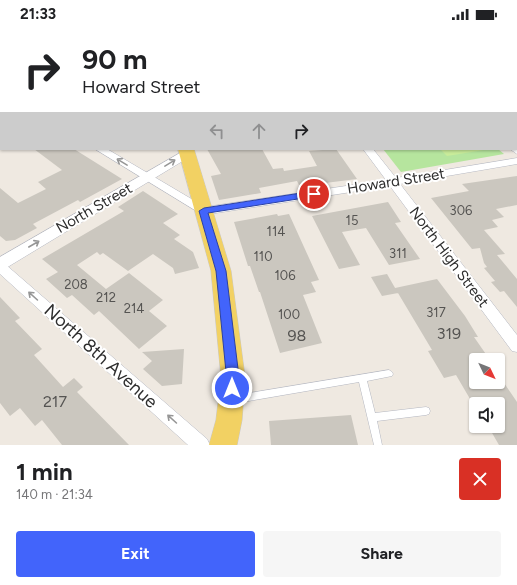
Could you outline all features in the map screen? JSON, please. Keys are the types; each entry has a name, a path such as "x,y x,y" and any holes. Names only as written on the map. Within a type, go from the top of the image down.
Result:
{"main road":[{"path":"187,151 221,271 233,377 229,420 223,445"}],"street":[{"path":"102,150 204,211"},
{"name":"North High Street","path":"369,150 517,346"},
{"name":"North Street","path":"0,265 147,177 187,151"},
{"name":"Howard Street","path":"204,211 392,182 517,160"},
{"name":"North 8th Avenue","path":"0,265 201,445"}],"lane":[{"path":"231,399 389,374"},
{"path":"362,378 378,445"},
{"path":"371,418 426,410"}],"green space":[{"path":"384,150 499,150 504,154 401,172"},
{"path":"441,150 484,150 447,156"}],"building":[{"path":"35,150 76,150 122,179 80,202 78,200 33,224 37,228 15,240 6,241 0,236 0,188 18,203 46,189 38,182 62,170"},
{"path":"208,150 263,150 273,169 283,168 284,171 317,166 309,151 337,150 357,179 317,184 315,182 299,185 297,181 259,188 261,193 219,200 211,176 221,174"},
{"path":"517,176 517,205 496,209 504,217 492,220 498,227 484,230 505,254 497,255 517,279 517,307 504,291 500,292 491,282 495,281 484,268 487,267 484,263 480,248 472,249 431,198 469,191 462,184"},
{"path":"143,191 178,214 163,223 180,235 174,239 193,252 199,268 175,274 173,268 153,254 128,271 103,253 100,255 97,252 77,265 106,289 129,273 163,300 149,311 167,326 139,349 99,311 94,315 72,295 67,298 46,279 58,272 42,259 124,211 118,207"},
{"path":"388,202 401,222 395,223 420,259 389,265 366,228 342,232 360,265 339,269 312,216"},
{"path":"277,214 278,216 289,214 319,280 311,282 316,292 303,295 322,343 280,353 260,292 250,266 248,266 234,222"},
{"path":"387,274 398,293 382,296 371,277"},
{"path":"437,279 465,316 478,337 474,337 485,353 469,353 469,389 505,389 505,384 517,402 517,445 499,445 492,433 505,433 505,397 469,397 456,375 444,378 428,351 432,350 395,288"},
{"path":"0,297 20,318 15,321 42,349 34,355 63,387 74,378 83,387 77,392 129,445 62,445 42,420 35,426 20,408 10,416 0,403"},
{"path":"184,349 182,384 162,386 143,369 152,361 142,352"},
{"path":"351,415 358,445 271,445 269,421"}],"route":[{"path":"232,388 233,377 221,271 204,211 314,194"}]}
